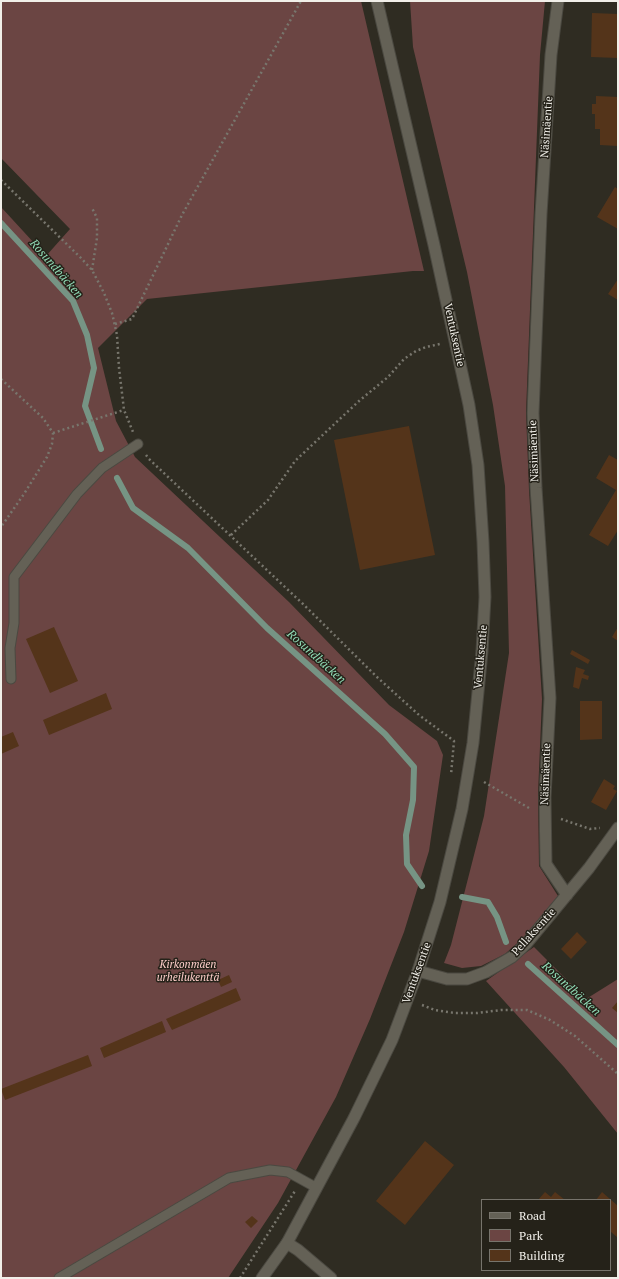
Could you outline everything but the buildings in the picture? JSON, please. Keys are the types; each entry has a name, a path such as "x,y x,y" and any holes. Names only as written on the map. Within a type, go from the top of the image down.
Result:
{"main road":[{"name":"Ventuksentie","path":"262,1278 287,1243 354,1118 392,1040 418,971 440,902 462,810 473,743 482,651 485,597 483,542 478,464 469,405 456,340 377,1"},
{"name":"Näsimäentie","path":"558,1 551,55 533,413 536,488 550,698 545,798 546,864 567,895"},
{"name":"Pellaksentie","path":"418,971 447,979 466,979 486,972 512,958 526,944 567,895 618,828"},
{"path":"287,1243 298,1250 331,1278"}],"lane":[{"path":"11,679 10,648 14,623 14,577 76,494 102,468 138,444"},
{"path":"59,1278 228,1178 270,1170 288,1172 317,1188"}],"path":[{"path":"115,324 132,319 182,215 301,1"},
{"path":"1,180 92,270 107,300 118,335 119,368 124,410 138,444 149,459 232,536 378,678 419,715 454,741 450,779"},
{"path":"92,208 97,218 97,238 92,270"},
{"path":"232,536 268,500 294,461 359,401 388,377 404,359 426,346 456,340"},
{"path":"1,379 43,418 53,433 52,444 47,456 1,528"},
{"path":"53,433 124,410"},
{"path":"482,789 485,775"},
{"path":"433,976 422,1005 435,1010 455,1013 527,1010 550,1020 575,1036 618,1074"},
{"path":"240,1278 302,1180"}],"green space":[{"name":"Kirkonmäen urheilukenttä","path":"1,1 361,1 424,271 147,299 98,348 116,421 135,457 289,602 389,705 437,741 443,755 429,851 404,932 370,1019 336,1097 278,1203 228,1278 1,1278 1,207 46,256 70,229 1,158"},
{"path":"410,1 545,1 540,55 526,412 529,490 542,699 538,794 539,866 558,896 523,938 505,954 481,966 462,968 444,963 451,945 484,816 509,653 505,486 493,405 467,272 413,47"},
{"path":"534,947 586,999 618,979 618,1134 564,1067 486,981"}],"waterway":[{"name":"Rosundbäcken","path":"1,223 73,301 87,335 94,368 85,406 101,449"},
{"name":"Rosundbäcken","path":"117,478 133,508 188,548 267,628 385,734 414,767 413,800 406,835 407,864 422,886"},
{"path":"462,897 488,902 497,917 506,942"},
{"name":"Rosundbäcken","path":"528,964 618,1045"}]}
